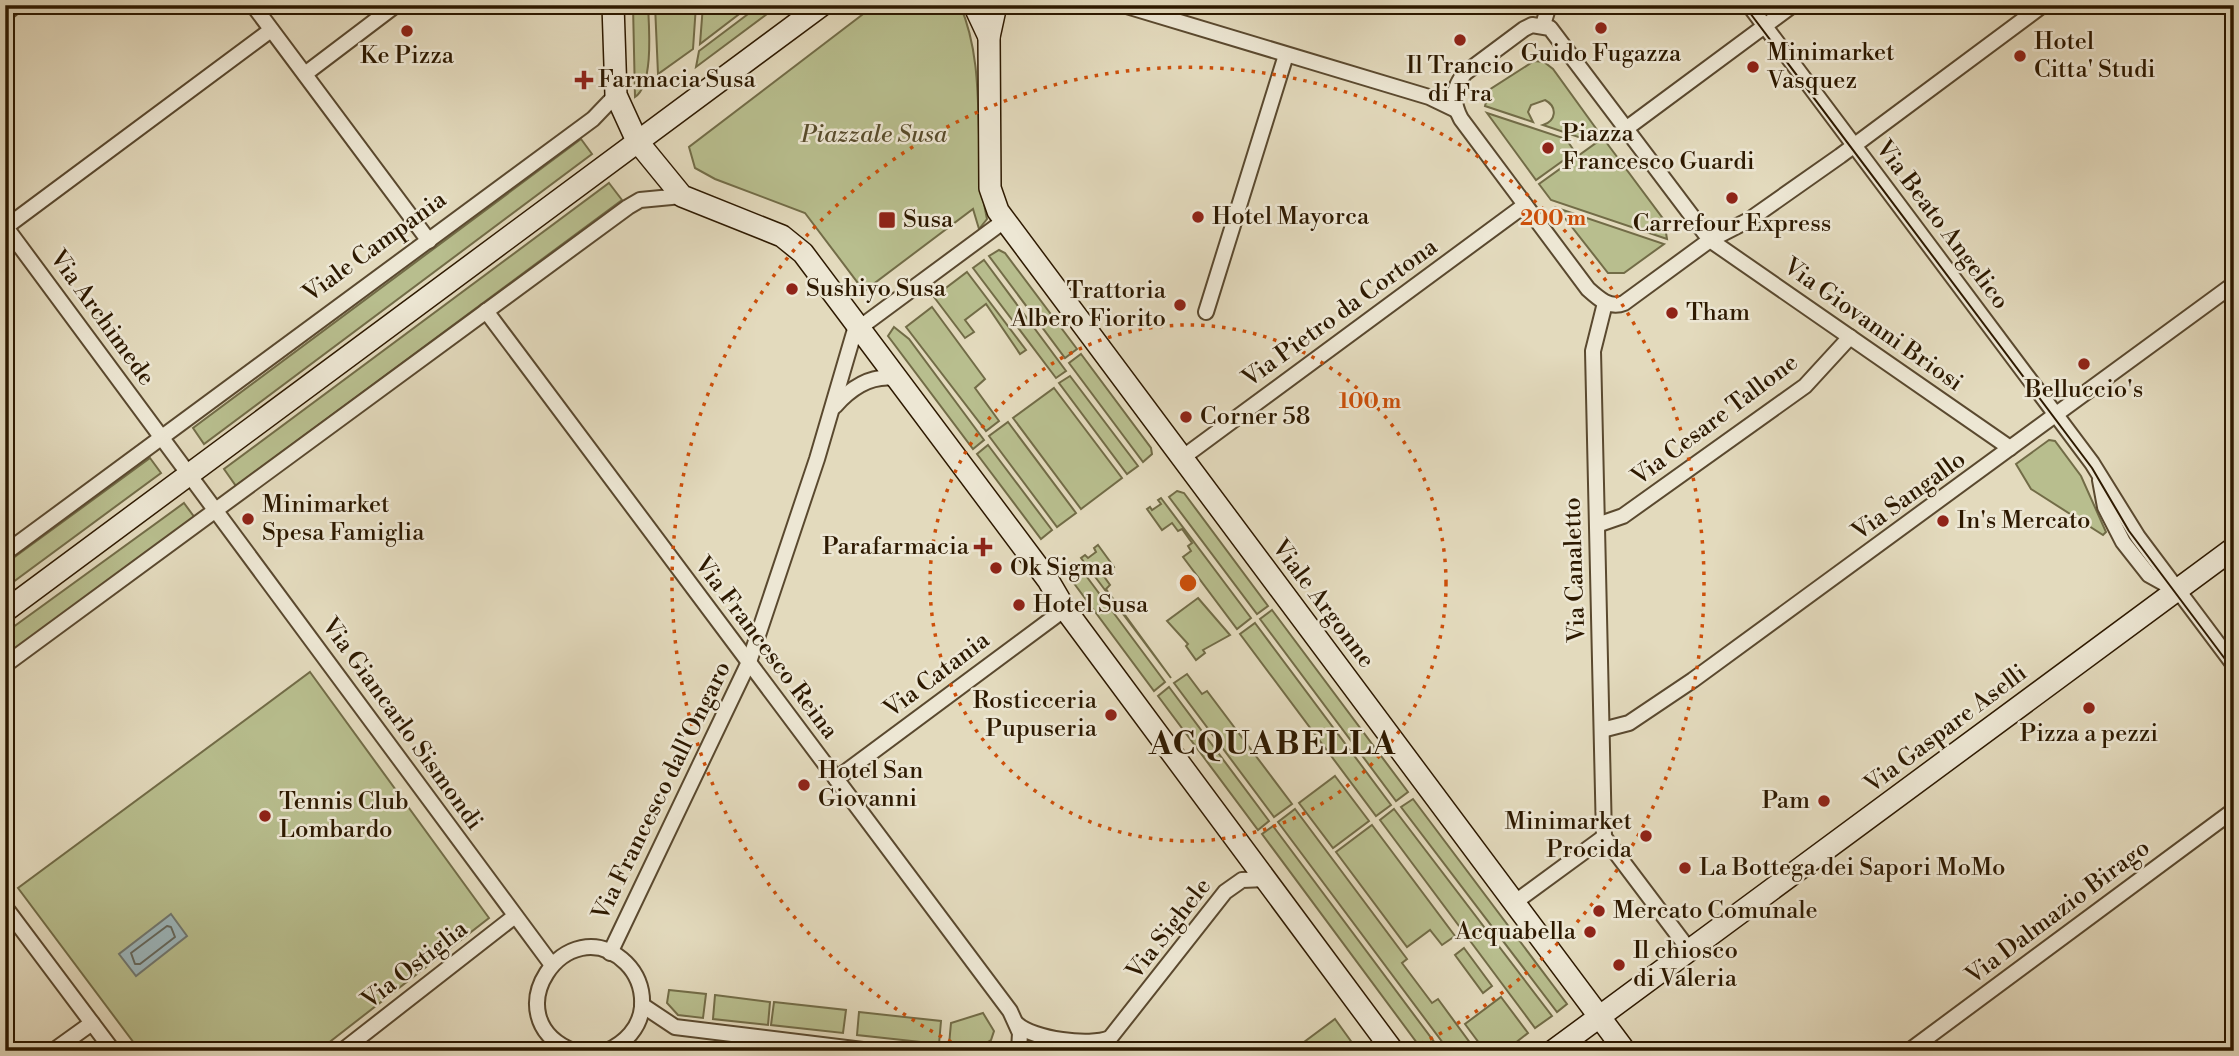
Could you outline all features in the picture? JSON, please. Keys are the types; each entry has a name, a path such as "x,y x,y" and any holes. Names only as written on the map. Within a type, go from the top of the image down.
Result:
{"street":[{"path":"5,13 16,5"},
{"path":"253,5 429,241"},
{"path":"305,74 396,5"},
{"path":"614,5 616,95 637,141 682,197"},
{"path":"5,611 822,5"},
{"path":"974,5 989,37"},
{"path":"856,326 866,323 1004,221 990,188 989,37 996,5"},
{"path":"1123,5 1429,97 1456,110 1588,289 1605,303 1615,306 1624,303 1710,240 1749,220 1854,146 2043,5"},
{"path":"1543,25 1549,5"},
{"name":"Via Beato Angelico","path":"1749,5 2099,471 2138,537 2234,665"},
{"path":"1627,128 1794,5"},
{"path":"1456,110 1455,89 1465,73 1524,29 1543,25 1557,34 1710,240"},
{"path":"6,226 271,30"},
{"path":"1206,312 1286,55"},
{"name":"Viale Campania","path":"5,553 593,119 616,95"},
{"path":"5,666 640,200 682,197 791,242 1028,553 1065,609 1393,1051"},
{"name":"Via Pietro da Cortona","path":"1182,458 1525,205"},
{"name":"Viale Argonne","path":"1004,221 1625,1051"},
{"name":"Via Archimede","path":"6,226 161,437"},
{"name":"Via Giovanni Briosi","path":"1710,240 2010,448"},
{"name":"Via Sangallo","path":"1602,730 1629,723 1693,680 2234,285"},
{"name":"Via Canaletto","path":"1604,837 1593,351 1605,303"},
{"name":"Via Francesco Reina","path":"486,311 1017,1024"},
{"name":"Via Francesco dall'Ongaro","path":"610,953 749,662 832,409 856,326"},
{"name":"Via Cesare Tallone","path":"1597,525 1623,516 1805,386 1850,337"},
{"path":"832,409 858,386 883,376 894,378"},
{"path":"161,437 215,510"},
{"name":"Via Giancarlo Sismondi","path":"215,510 552,965"},
{"name":"Via Gaspare Aselli","path":"1600,1018 2234,548"},
{"name":"Via Catania","path":"836,779 1065,609"},
{"name":"Via Dalmazio Birago","path":"1909,1051 2234,810"},
{"path":"1514,903 1604,837 1690,951"},
{"name":"Via Sighele","path":"1119,1031 1225,892 1241,880 1266,879"},
{"path":"5,907 113,1051"},
{"name":"Via Ostiglia","path":"342,1051 515,916"},
{"path":"573,1051 555,1046 544,1027 537,1001 540,984 552,965 564,955 582,949 610,953 626,963 637,978 642,1005 633,1031 612,1050"},
{"path":"642,1005 675,1027 871,1051"},
{"path":"1553,1051 1600,1018"},
{"path":"53,1051 92,1023"},
{"path":"1017,1024 1034,1036 1093,1041 1106,1040 1119,1031"},
{"path":"1017,1024 1019,1051"},
{"path":"1115,1051 1119,1031"}],"green space":[{"path":"633,5 648,5 649,27 648,68 641,90 635,97"},
{"path":"655,5 696,5 693,49 658,74"},
{"path":"703,5 751,5 700,44"},
{"path":"760,5 779,5 696,67 699,51"},
{"name":"Piazzale Susa","path":"875,5 960,5 974,57 982,193 987,219 979,229 973,209 864,291 805,213 715,179 695,168 689,147"},
{"path":"1534,61 1544,62 1553,69 1600,134 1590,141 1543,125 1551,120 1554,114 1552,106 1545,100 1531,105 1528,112 1533,122 1485,106 1489,90"},
{"path":"1487,113 1566,139 1575,152 1536,180"},
{"path":"1603,138 1664,220 1667,239 1551,200 1539,184"},
{"path":"581,139 592,154 204,444 193,428"},
{"path":"609,183 622,200 236,486 224,469"},
{"path":"1557,208 1664,244 1624,273 1608,273"},
{"path":"999,250 1005,253 1077,349 1065,358 989,256"},
{"path":"984,260 1066,371 1056,378 973,268"},
{"path":"967,272 1026,350 1020,354 986,304 965,320 974,332 965,338 934,297"},
{"path":"932,307 985,379 975,388 999,421 986,431 906,327"},
{"path":"894,327 909,339 984,440 973,449 888,336"},
{"path":"1081,354 1151,448 1152,454 1143,462 1069,363"},
{"path":"1070,376 1138,466 1127,474 1059,383"},
{"path":"1054,388 1122,478 1081,509 1013,418"},
{"path":"1008,422 1076,513 1057,527 989,436"},
{"path":"2049,440 2055,441 2081,476 2106,532 2103,535 2031,489 2016,464"},
{"path":"988,445 1052,530 1041,539 977,454"},
{"path":"150,458 161,473 5,588 5,564"},
{"path":"1177,491 1184,493 1268,606 1257,614 1169,497"},
{"path":"1161,498 1251,618 1237,629 1183,557 1191,551 1188,546 1192,543 1182,529 1178,531 1172,523 1162,530 1147,509 1150,507 1152,510 1161,504 1158,500"},
{"path":"184,503 195,518 5,658 5,633"},
{"path":"1098,545 1114,567 1103,575 1110,585 1106,589 1171,678 1081,558 1085,555 1088,558 1096,552 1094,548"},
{"path":"1078,565 1165,682 1154,691 1067,574"},
{"path":"1198,598 1230,635 1203,650 1205,653 1196,660 1186,646 1188,644 1167,621"},
{"path":"1272,610 1408,792 1396,801 1260,619"},
{"path":"1255,623 1391,805 1376,816 1240,634"},
{"name":"Tennis Club Lombardo","path":"310,672 489,918 318,1051 140,1051 18,888"},
{"path":"1187,674 1202,694 1207,691 1292,804 1274,817 1174,683"},
{"path":"1169,687 1269,821 1258,830 1158,696"},
{"path":"1335,776 1369,821 1333,848 1299,803"},
{"path":"1413,799 1567,1004 1557,1012 1401,807"},
{"path":"1295,809 1407,959 1402,963 1432,1003 1438,999 1476,1051 1449,1051 1278,822"},
{"path":"1394,809 1552,1016 1535,1028 1380,820"},
{"path":"1372,825 1455,936 1442,945 1430,930 1407,947 1336,852"},
{"path":"1273,826 1441,1051 1423,1051 1262,834"},
{"path":"1464,948 1492,986 1483,993 1455,955"},
{"path":"669,990 706,994 703,1018 678,1015 667,1003"},
{"path":"715,995 770,1002 768,1025 713,1019"},
{"path":"1501,997 1528,1033 1505,1051 1485,1051 1465,1024"},
{"path":"774,1002 846,1010 843,1033 771,1025"},
{"path":"859,1012 941,1021 939,1044 857,1035"},
{"path":"983,1013 994,1031 991,1040 978,1048 949,1045 951,1023"},
{"path":"1335,1019 1353,1044 1343,1051 1292,1051"}],"water":[{"path":"171,914 187,936 136,976 119,954"}],"tram line":[{"path":"1744,5 2092,468 2129,531 2234,671"}],"place":[{"name":"Guido Fugazza","path":"1601,28"},
{"name":"Ke Pizza","path":"407,31"},
{"name":"Il Trancio di Fra","path":"1460,40"},
{"name":"Hotel Citta' Studi","path":"2020,56"},
{"name":"Minimarket Vasquez","path":"1753,67"},
{"name":"Farmacia Susa","path":"584,80"},
{"name":"Piazza Francesco Guardi","path":"1548,148"},
{"name":"Carrefour Express","path":"1732,198"},
{"name":"Hotel Mayorca","path":"1198,217"},
{"name":"Susa","path":"887,220"},
{"name":"Sushiyo Susa","path":"792,289"},
{"name":"Trattoria Albero Fiorito","path":"1180,305"},
{"name":"Tham","path":"1672,313"},
{"name":"Belluccio's","path":"2084,364"},
{"name":"Corner 58","path":"1186,417"},
{"name":"Minimarket Spesa Famiglia","path":"248,519"},
{"name":"In's Mercato","path":"1943,521"},
{"name":"Parafarmacia","path":"983,547"},
{"name":"Ok Sigma","path":"996,568"},
{"name":"Hotel Susa","path":"1019,605"},
{"name":"Pizza a pezzi","path":"2089,708"},
{"name":"Rosticceria Pupuseria","path":"1111,715"},
{"name":"Hotel San Giovanni","path":"804,785"},
{"name":"Pam","path":"1824,801"},
{"name":"Tennis Club Lombardo","path":"265,816"},
{"name":"Minimarket Procida","path":"1646,836"},
{"name":"La Bottega dei Sapori MoMo","path":"1685,868"},
{"name":"Mercato Comunale","path":"1599,911"},
{"name":"Acquabella","path":"1590,932"},
{"name":"Il chiosco di Valeria","path":"1619,965"}],"district":[{"name":"ACQUABELLA","path":"1273,744"}]}
